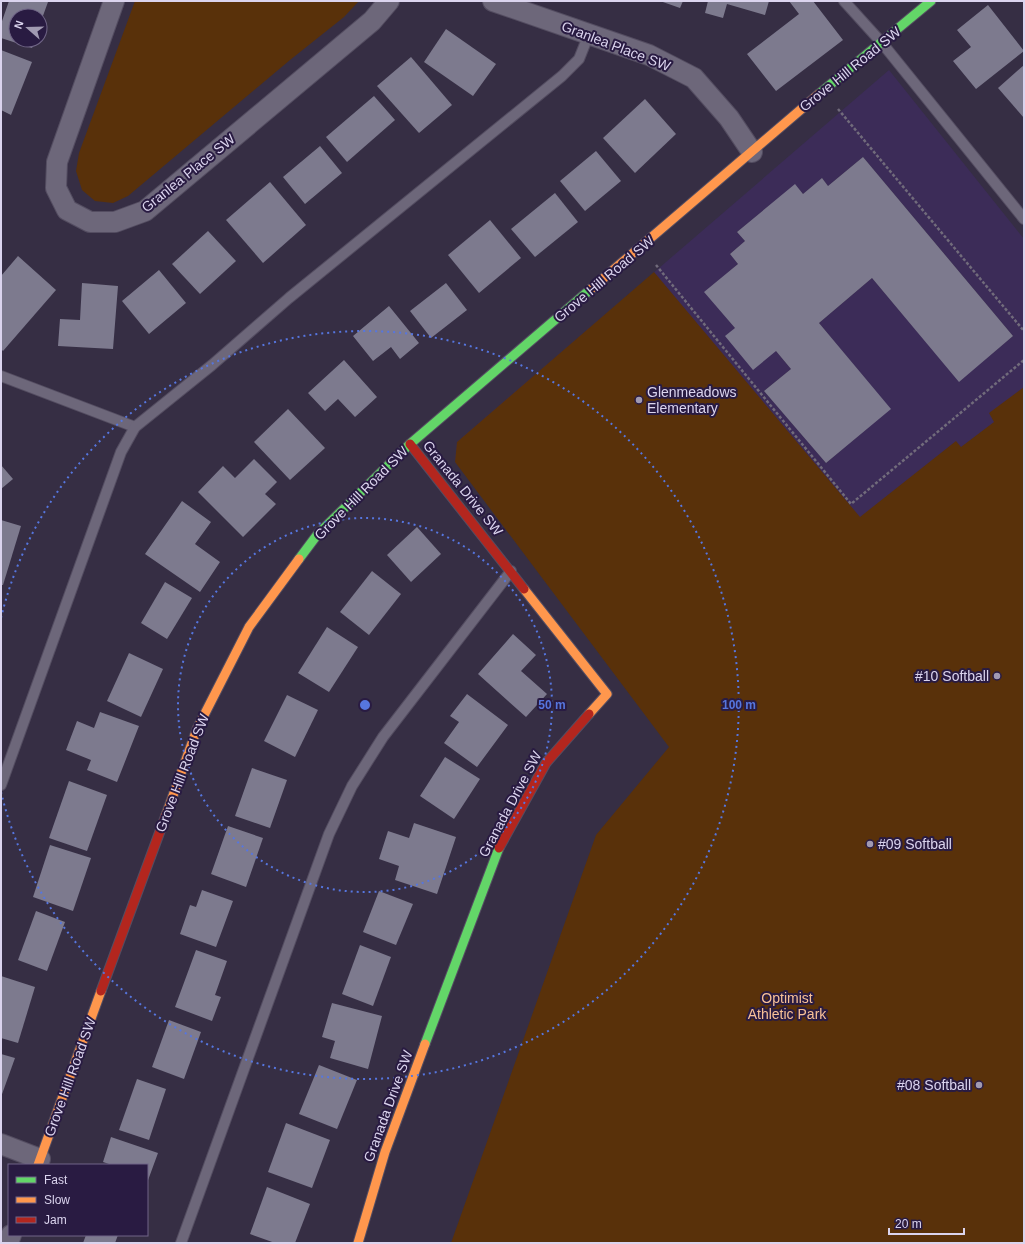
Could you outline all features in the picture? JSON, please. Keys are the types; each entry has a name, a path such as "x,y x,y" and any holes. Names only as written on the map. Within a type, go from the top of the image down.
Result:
{"street":[{"name":"Granlea Place SW","path":"114,1 57,162 56,188 64,205 67,210 90,222 115,222 145,211 372,21 389,1"},
{"name":"Granlea Place SW","path":"493,1 649,55 694,78 729,118 752,152"},
{"name":"Grove Hill Road SW","path":"39,1162 197,729 249,627 317,535 410,444 641,246 882,44 931,1"},
{"name":"Granada Drive SW","path":"358,1243 385,1152 498,850 546,763 607,694 511,570 410,444"},
{"path":"1,1144 39,1162"}],"lane":[{"path":"844,1 882,44 1024,219"},
{"path":"1,785 121,452 135,427 212,365 289,298 562,76 579,59 589,34"},
{"path":"1,376 135,427"},
{"path":"181,1243 329,834 352,786 383,738 511,570"}],"path":[{"path":"824,92 1024,331"},
{"path":"641,246 851,504 1024,360"}],"shaded area":[{"name":"Glenmeadows Elementary","path":"889,70 1024,239 1024,513 710,699 455,462 457,442","holes":["863,157 1013,336 959,381 872,278 819,323 890,409 826,463 764,391 791,369 776,351 735,328 705,292 738,264 730,254 745,241 737,232 795,185 803,194 822,178 828,186"]}],"green space":[{"path":"135,1 359,1 344,17 290,60 128,196 113,203 95,201 82,190 76,171 79,153"},
{"name":"Optimist Athletic Park","path":"654,272 860,517 956,441 961,447 994,422 989,413 1024,387 1024,1243 451,1243 596,835 669,747 455,462 457,442"}],"building":[{"path":"9,1 48,2 46,8 8,8 8,40 1,38 1,24"},
{"path":"660,1 683,1 680,8"},
{"path":"708,1 769,1 765,15 727,4 723,18 705,13"},
{"path":"789,1 813,1 843,40 776,91 747,54 799,14"},
{"path":"988,5 1024,51 976,89 953,61 971,47 957,30"},
{"path":"446,29 496,64 473,96 424,62"},
{"path":"1,50 32,62 11,115 1,110"},
{"path":"411,57 452,105 419,133 377,86"},
{"path":"1024,65 1024,118 998,88"},
{"path":"374,96 395,120 347,162 326,137"},
{"path":"645,99 676,134 635,173 603,138"},
{"path":"320,146 342,173 305,204 283,177"},
{"path":"596,151 621,181 585,211 560,181"},
{"path":"863,157 1013,336 959,382 872,278 819,323 891,409 826,463 764,391 791,369 776,351 753,370 725,336 735,328 704,292 738,264 730,254 745,241 737,232 795,184 803,194 822,178 828,186"},
{"path":"270,182 306,225 263,263 226,220"},
{"path":"555,193 578,222 535,257 511,229"},
{"path":"490,220 521,258 479,293 448,255"},
{"path":"208,231 236,261 200,294 172,264"},
{"path":"18,256 56,290 3,351 1,349 1,276"},
{"path":"159,270 186,303 149,334 122,301"},
{"path":"82,283 118,286 113,349 58,346 60,319 80,320"},
{"path":"446,283 467,310 431,338 410,311"},
{"path":"389,306 419,343 400,359 391,347 373,361 353,336"},
{"path":"344,360 377,397 355,417 338,399 325,411 308,393"},
{"path":"288,409 325,448 290,480 254,442"},
{"path":"254,459 277,482 265,494 276,504 243,537 198,492 223,466 235,478"},
{"path":"1,465 13,479 1,489"},
{"path":"182,501 211,522 195,544 220,562 200,592 145,554"},
{"path":"1,520 21,526 3,585 1,585"},
{"path":"417,527 441,554 411,582 387,555"},
{"path":"372,571 401,594 369,635 340,612"},
{"path":"165,582 192,598 167,639 141,623"},
{"path":"327,627 358,647 329,692 298,673"},
{"path":"513,634 536,655 521,671 547,694 526,717 478,674"},
{"path":"129,653 163,669 141,717 107,701"},
{"path":"467,694 508,725 477,767 444,743 459,722 450,716"},
{"path":"287,695 318,710 295,757 264,741"},
{"path":"100,712 139,726 117,782 87,770 91,760 66,750 77,721 94,728"},
{"path":"445,757 480,779 454,819 420,796"},
{"path":"252,768 287,780 270,828 235,816"},
{"path":"69,781 107,795 87,851 49,838"},
{"path":"414,823 456,837 437,894 395,880 399,866 379,859 388,831 409,838"},
{"path":"228,826 263,838 246,887 211,874"},
{"path":"50,845 91,858 73,911 33,897"},
{"path":"202,890 233,901 216,947 180,934 190,905 196,907"},
{"path":"379,891 413,904 396,945 363,932"},
{"path":"36,911 65,922 47,971 18,960"},
{"path":"360,945 391,957 373,1006 342,994"},
{"path":"196,950 227,961 215,995 221,997 212,1021 175,1007"},
{"path":"1,976 35,987 18,1043 1,1038"},
{"path":"332,1003 382,1016 368,1069 330,1058 335,1041 322,1037"},
{"path":"169,1020 201,1032 184,1079 152,1067"},
{"path":"1,1054 15,1058 1,1097"},
{"path":"319,1065 357,1080 337,1129 299,1114"},
{"path":"137,1079 166,1089 149,1140 119,1130"},
{"path":"286,1123 330,1140 312,1188 268,1172"},
{"path":"111,1137 158,1153 148,1180 148,1164 109,1164 103,1162"},
{"path":"267,1187 310,1204 295,1243 275,1243 250,1234"},
{"path":"86,1236 118,1236 115,1243 83,1243"}],"traffic: fast":[{"path":"819,94 931,1"},
{"path":"299,559 317,535 410,444 591,289"},
{"path":"425,1044 499,848"}],"traffic: slow":[{"path":"591,289 819,94"},
{"path":"166,815 197,729 249,627 299,559"},
{"path":"524,589 607,694 589,714"},
{"path":"38,1164 101,991"},
{"path":"358,1243 385,1152 425,1044"}],"traffic: jam":[{"path":"410,444 524,589"},
{"path":"499,848 546,763 589,714"},
{"path":"101,991 166,815"}],"place":[{"name":"Glenmeadows Elementary","path":"639,400"},
{"name":"#10 Softball","path":"997,676"},
{"name":"#09 Softball","path":"870,844"},
{"name":"#08 Softball","path":"979,1085"}]}
